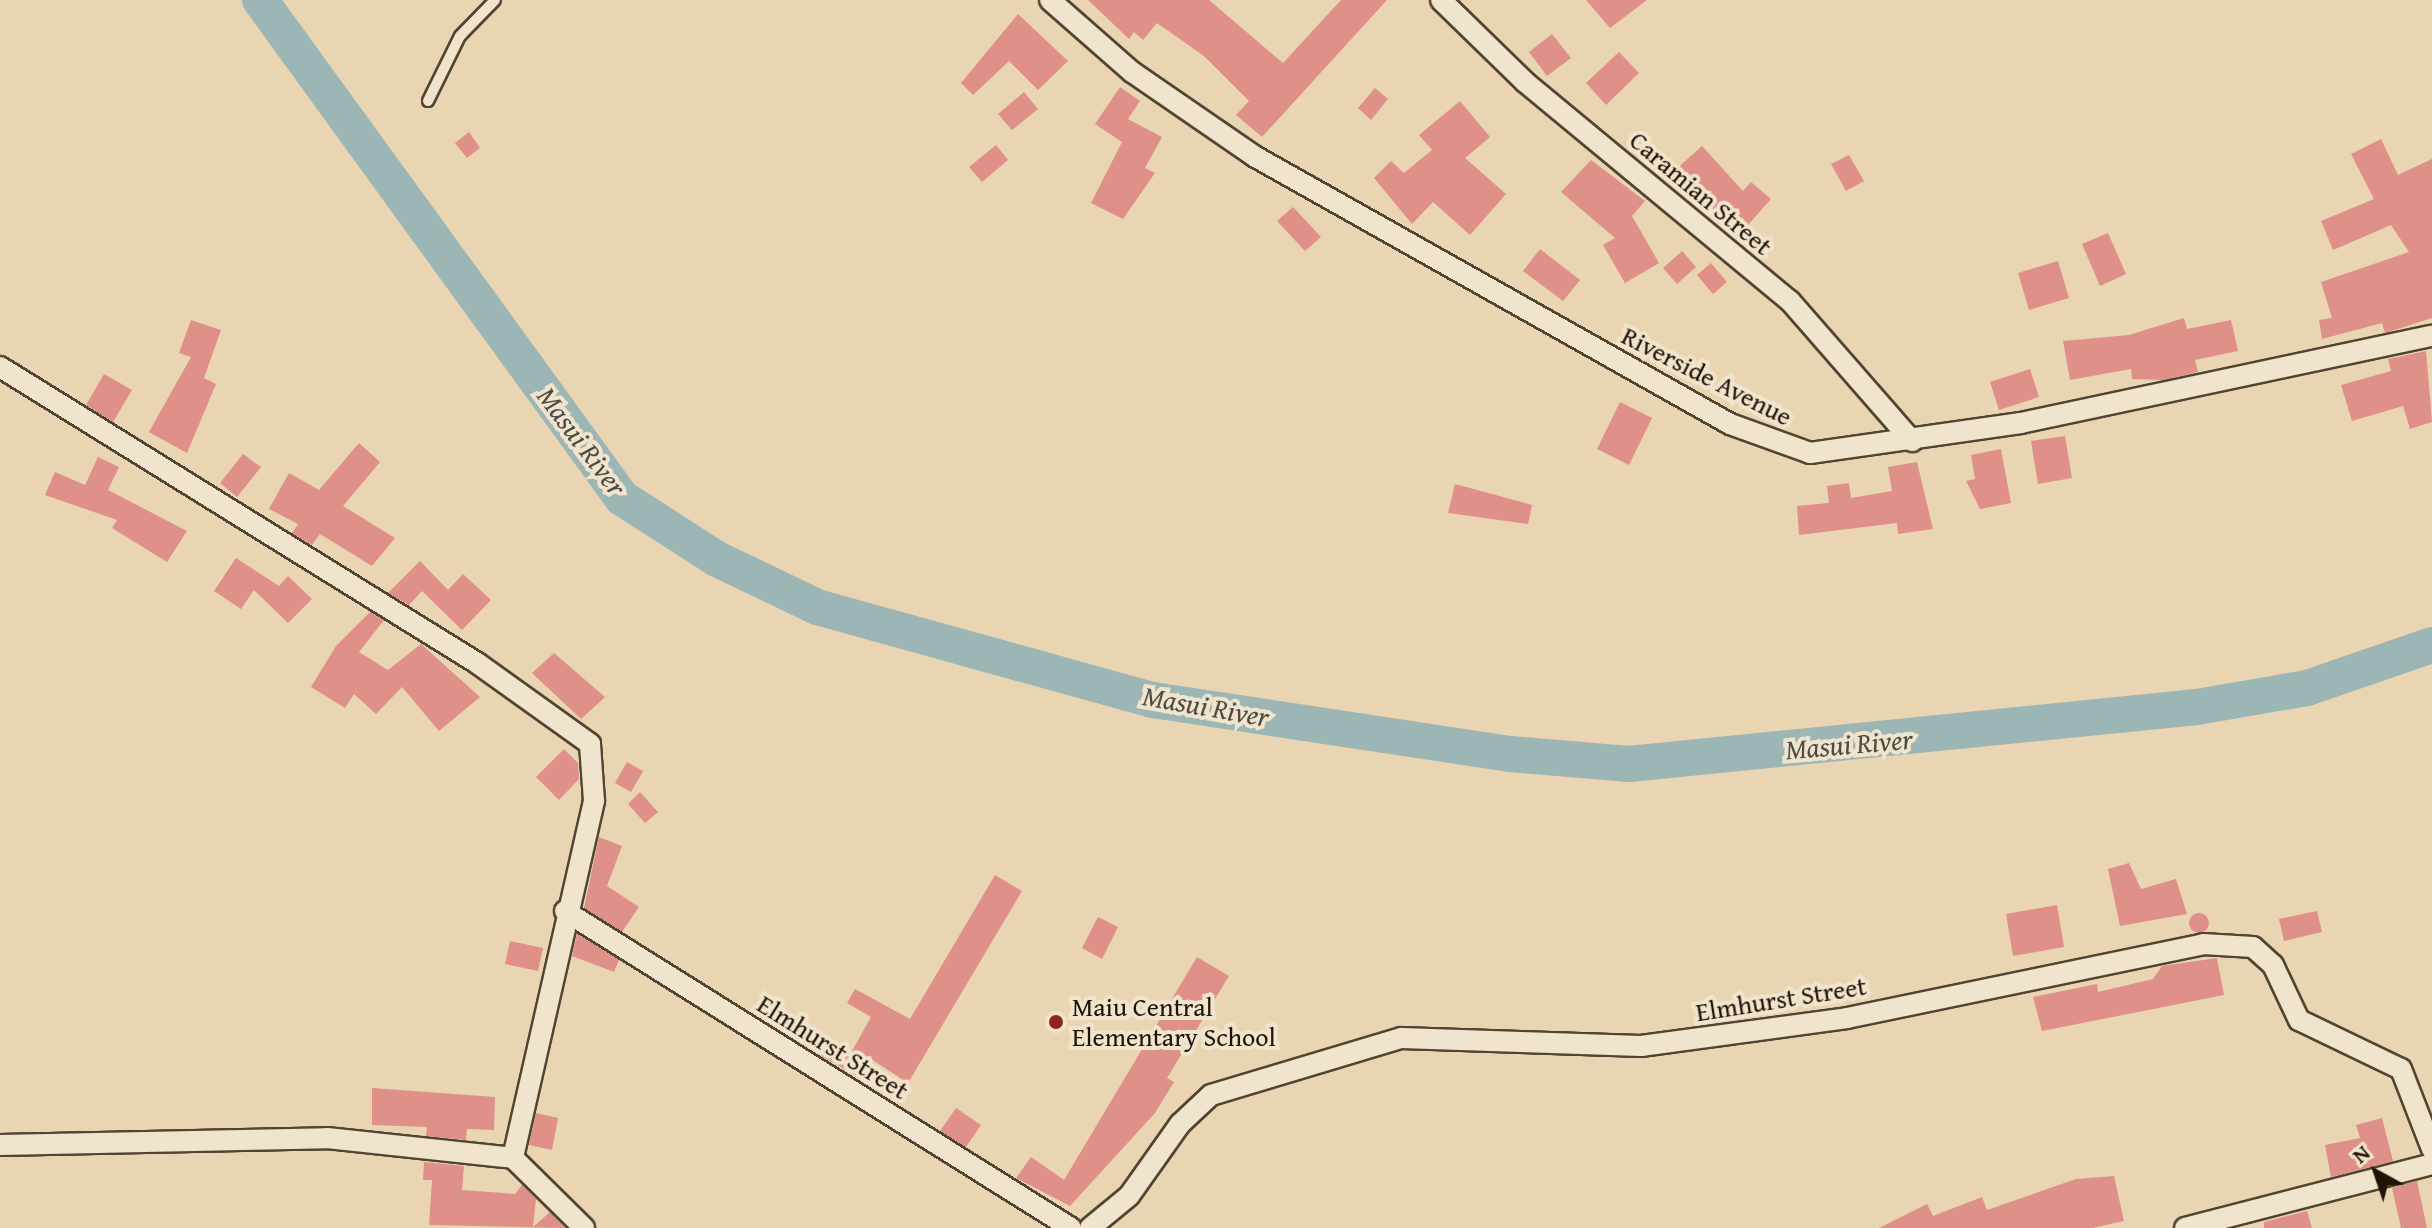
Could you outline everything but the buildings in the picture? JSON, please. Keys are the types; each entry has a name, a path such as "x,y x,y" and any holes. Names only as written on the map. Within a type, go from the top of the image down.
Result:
{"street":[{"name":"Riverside Avenue","path":"1050,0 1132,72 1254,156 1730,424 1810,453 1912,441 2432,336"},
{"name":"Caramian Street","path":"1441,0 1525,82 1790,301 1912,441"},
{"path":"0,367 579,731 596,766 594,801 565,911 513,1158"},
{"name":"Elmhurst Street","path":"565,911 1071,1228"},
{"name":"Elmhurst Street","path":"1090,1228 1129,1196 1180,1124 1211,1095 1389,1041 1440,1036 1581,1049 1641,1046 1847,1018 2203,944 2253,947 2273,965 2299,1020 2401,1069 2432,1149"},
{"path":"0,1145 327,1138 513,1158 584,1228"},
{"path":"2185,1228 2432,1164"}],"lane":[{"path":"428,101 460,36 495,0"}],"waterway":[{"name":"Masui River","path":"260,0 622,498 717,559 817,607 1153,700 1510,754 1629,764 2197,707 2307,688 2432,645"}],"place":[{"name":"Maiu Central Elementary School","path":"1056,1022"}]}
